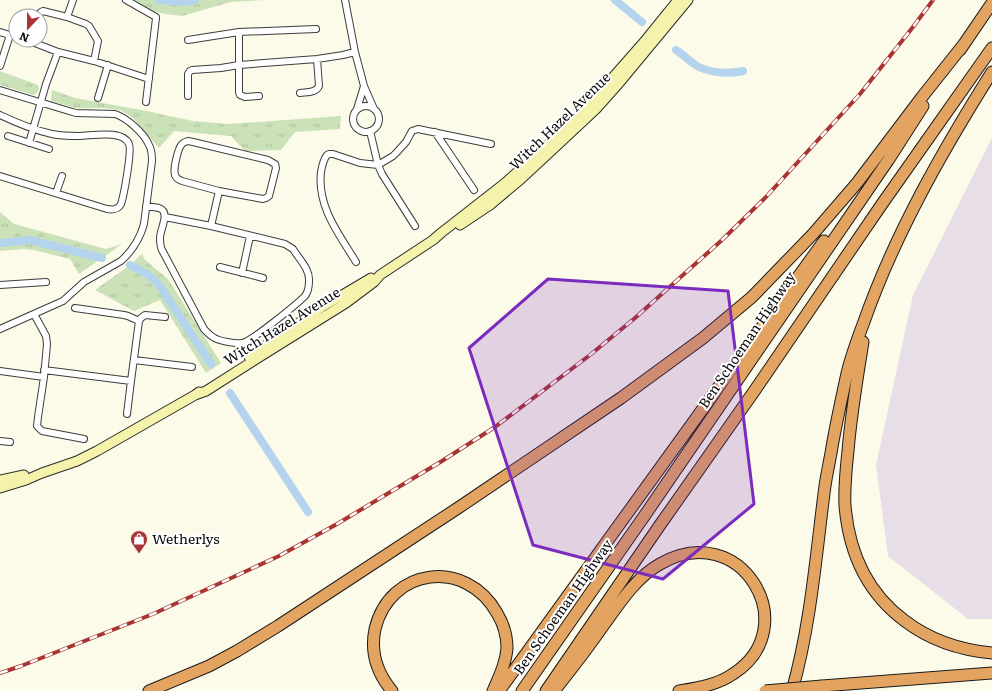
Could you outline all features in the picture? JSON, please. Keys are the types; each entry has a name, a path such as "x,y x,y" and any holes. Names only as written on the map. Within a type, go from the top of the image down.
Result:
{"highway":[{"name":"Ben Schoeman Highway","path":"522,691 645,515 889,159 992,3"},
{"path":"149,691 209,666 278,626 602,412 703,338 752,297 813,234 856,183 964,44"},
{"path":"546,691 882,204 992,48"},
{"path":"792,691 803,647 811,599 825,484 846,377 869,306 892,251 933,173 992,72"},
{"path":"500,691 843,215 889,159"},
{"path":"869,306 850,424 845,488 845,505 848,526 857,558 870,585 880,599 910,625 928,636 947,644 992,653"},
{"path":"554,691 627,595 649,572 660,564 680,555 692,552 702,552 725,557 742,567 750,576 762,600 765,610 764,630 761,641 752,657 744,666 733,674 720,681 700,688 679,691"},
{"path":"392,691 378,669 373,646 376,624 380,614 385,605 393,596 409,584 419,579 442,577 460,580 485,596 494,606 503,623 507,648 493,691"},
{"path":"765,691 992,673"}],"street":[{"path":"67,17 73,0"},
{"path":"126,0 156,18 146,102"},
{"path":"345,0 355,52 364,86 379,119 377,125 370,131 363,131 355,126 353,116 358,109 363,106 368,106 374,109"},
{"name":"Witch Hazel Avenue","path":"0,488 26,480 97,452 195,395 316,311 372,278 380,275 433,240 505,183 560,134 619,72 678,0"},
{"name":"Witch Hazel Avenue","path":"433,240 444,236 490,205 521,179 596,109 688,0"},
{"path":"48,13 67,17 89,26 98,40 94,61"},
{"path":"188,40 239,32 316,28"},
{"path":"239,32 239,92 240,95 245,97 259,96"},
{"path":"0,66 8,47"},
{"path":"48,48 108,65 149,79"},
{"path":"29,143 58,52"},
{"path":"188,96 188,74 190,71 239,65 317,59 355,52"},
{"path":"300,93 315,90 319,86 317,59"},
{"path":"98,98 108,65"},
{"path":"358,109 364,86"},
{"path":"0,90 76,113 115,114 121,116 131,122 146,140 151,152 150,175 142,233 136,244 126,256 121,261 84,282 63,301 0,329"},
{"path":"0,115 33,129 64,136 112,134 124,138 129,144 128,165 123,198 118,208 113,210 0,176"},
{"path":"356,262 327,214 320,179 323,162 326,155 329,154 367,164 378,165 393,156 406,142 412,131 415,129 491,144"},
{"path":"370,131 378,165 382,174 415,226"},
{"path":"435,132 474,190"},
{"path":"8,136 49,149"},
{"path":"188,141 193,142 268,160 276,165 270,193 266,198 218,191 182,182 177,178 174,172 182,144 188,141"},
{"path":"56,193 62,176"},
{"path":"211,226 218,191"},
{"path":"146,206 160,208 163,212 165,217 160,237 162,250 204,329 214,338 236,343 248,342 300,301 307,292 310,280 308,272 293,249 285,244 211,226 165,217"},
{"path":"242,273 250,236"},
{"path":"220,268 263,278"},
{"path":"0,285 46,282"},
{"path":"75,308 124,315 139,321"},
{"path":"34,314 46,336 47,348 37,423 38,428 42,432 84,439"},
{"path":"127,414 139,321 142,316 145,315 166,317"},
{"path":"134,360 192,367"},
{"path":"0,371 44,373 131,382"},
{"path":"0,441 10,442"},
{"name":"Witch Hazel Avenue","path":"0,480 42,473"}],"highlighted area":[{"path":"548,279 728,291 754,504 663,579 533,545 469,348"}],"shaded area":[{"path":"992,138 992,619 968,619 888,556 876,465 913,295"}],"green space":[{"path":"133,0 264,0 231,2 182,16 165,14 146,9"},
{"path":"0,71 38,85 39,90 34,95 0,85"},
{"path":"52,90 75,98 193,121 228,124 341,116 340,129 295,132 281,150 245,151 231,136 174,131 159,148 133,118 120,110 76,108 51,101"},
{"path":"0,212 14,224 106,249 122,244 79,274 70,259 34,250 24,249 0,251"},
{"path":"142,254 145,260 168,279 221,363 206,373 160,300 134,311 95,290 130,265"}],"waterway":[{"path":"159,0 183,2 195,0"},
{"path":"615,0 642,22"},
{"path":"676,50 696,65 710,71 721,73 743,71"},
{"path":"0,243 30,240 102,258"},
{"path":"130,265 142,271 159,285 211,364"},
{"path":"230,393 308,512"}],"railway":[{"path":"0,673 153,614 279,556 337,524 442,461 495,427 590,355 635,318 722,240 765,198 860,94 933,0"}],"place":[{"name":"Wetherlys","path":"139,554"}]}
